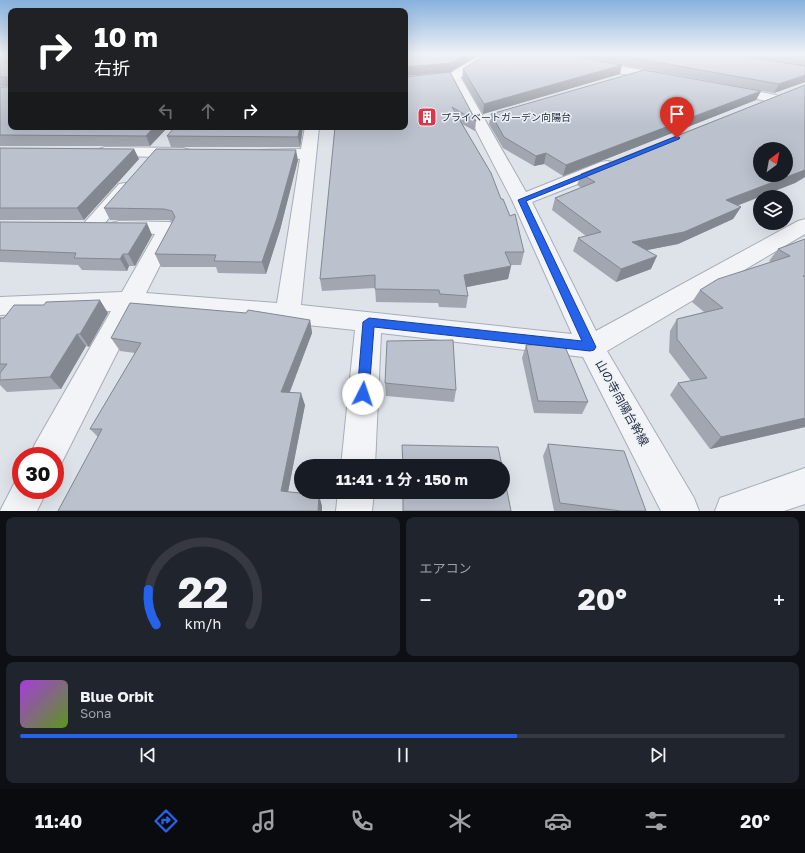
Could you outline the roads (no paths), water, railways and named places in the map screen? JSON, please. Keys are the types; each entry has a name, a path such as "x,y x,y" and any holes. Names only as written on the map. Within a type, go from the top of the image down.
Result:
{"street":[{"path":"408,81 436,78"},
{"name":"山の寺向陽台幹線","path":"455,78 487,119 522,200 590,347 681,511"},
{"path":"612,82 628,78"},
{"path":"662,78 679,81"},
{"path":"716,88 776,98"},
{"path":"746,110 790,93"},
{"path":"288,313 312,130"},
{"path":"52,447 169,228 80,227 139,172 169,137"},
{"path":"94,152 202,153"},
{"path":"256,153 309,154"},
{"path":"522,200 623,160"},
{"path":"0,306 130,301 288,313 590,347 805,225"},
{"path":"359,459 369,322"},
{"path":"733,511 805,486"},
{"path":"18,511 24,499"},
{"path":"354,511 355,499"}],"place":[{"name":"プライベートガーデン向陽台","path":"427,117"}]}
